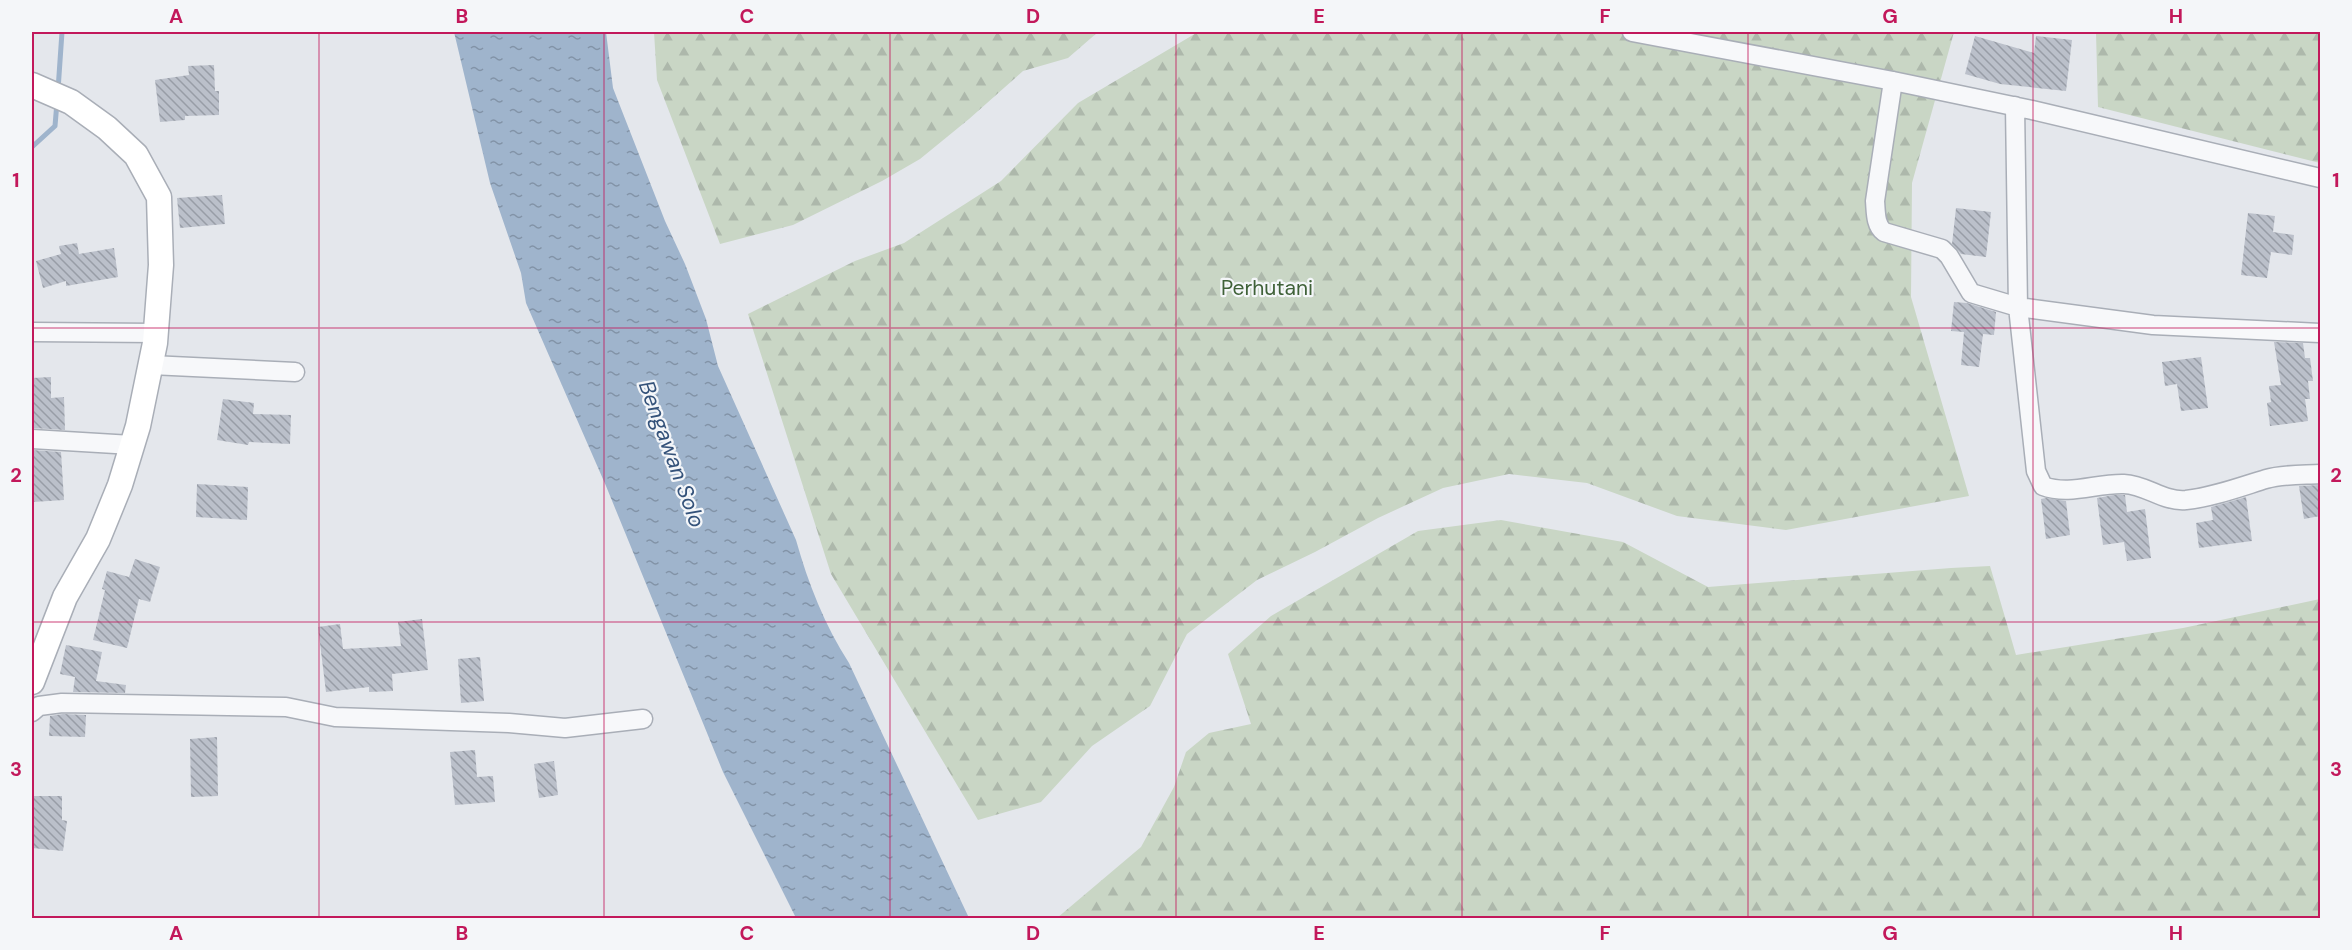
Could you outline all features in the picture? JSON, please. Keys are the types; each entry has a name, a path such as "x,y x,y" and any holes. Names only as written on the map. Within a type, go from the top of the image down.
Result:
{"street":[{"path":"1632,32 2015,106 2320,178"},
{"path":"1893,81 1875,201 1877,221 1880,229 1894,236 1942,249 1949,256 1971,293 2018,307 2153,325 2320,333"},
{"path":"32,85 71,102 107,128 136,155 159,197 161,265 151,365 120,485 98,539 65,597 32,682"},
{"path":"2015,106 2018,307 2036,471 2043,486 2057,491 2124,484 2140,487 2165,499 2184,500 2232,490 2266,479 2320,474"},
{"path":"32,332 156,333"},
{"path":"151,365 295,372"},
{"path":"32,438 132,445"},
{"path":"32,712 39,706 62,703 286,706 334,717 509,723 566,728 643,719"}],"green space":[{"path":"654,32 1098,32 1068,58 1023,71 920,159 882,181 793,225 720,244 657,80"},
{"name":"Perhutani","path":"1198,32 1954,32 1912,183 1911,297 1969,496 1786,530 1677,516 1587,483 1509,474 1443,488 1378,518 1257,580 1187,634 1150,706 1092,746 1041,802 978,820 831,574 748,314 855,261 904,243 1001,181 1078,103"},
{"path":"2091,32 2320,32 2320,163 2098,107 2096,33"},
{"path":"1501,520 1623,542 1708,587 1990,566 2016,655 2183,628 2320,599 2320,918 1057,918 1141,847 1174,787 1186,752 1209,733 1251,724 1228,654 1271,616 1418,531"}],"water":[{"name":"Bengawan Solo","path":"454,32 606,32 613,88 706,319 718,366 796,540 825,619 849,663 969,918 796,918 723,772 606,486 526,303 521,273 490,183"}],"building":[{"path":"1975,36 2034,53 2036,36 2072,40 2066,91 2000,84 1965,74"},
{"path":"214,65 215,91 219,91 219,115 185,116 185,120 160,122 155,80 189,75 188,66"},
{"path":"222,195 225,224 180,228 177,198"},
{"path":"1956,208 1991,212 1986,257 1961,254 1952,244"},
{"path":"2248,213 2275,216 2273,232 2294,235 2292,255 2271,252 2267,278 2241,275"},
{"path":"77,243 79,254 114,248 118,277 66,286 66,281 43,288 36,261 61,254 59,246"},
{"path":"1954,302 1967,303 1996,312 1994,335 1983,334 1979,367 1961,365 1964,332 1951,331"},
{"path":"2274,342 2303,343 2305,358 2310,358 2313,381 2308,381 2310,399 2305,399 2308,421 2270,426 2267,403 2271,402 2269,386 2281,385"},
{"path":"2201,357 2208,408 2181,411 2177,384 2165,386 2162,362"},
{"path":"51,377 51,398 64,397 65,430 32,428 32,378"},
{"path":"223,399 254,403 253,414 291,415 290,444 249,442 248,445 217,440"},
{"path":"32,450 61,452 64,500 33,502"},
{"path":"197,484 248,487 247,520 196,517"},
{"path":"2320,485 2320,516 2304,519 2299,486"},
{"path":"2125,495 2127,512 2145,509 2151,558 2127,561 2124,542 2103,545 2097,498"},
{"path":"2246,497 2252,541 2199,548 2196,523 2213,520 2211,507"},
{"path":"2041,499 2066,501 2070,535 2046,539"},
{"path":"135,559 160,567 150,602 139,599 127,648 93,640 105,590 102,589 107,571 129,577"},
{"path":"422,619 428,670 392,674 393,691 369,692 369,687 326,692 318,627 340,624 343,649 401,646 398,622"},
{"path":"66,645 102,652 96,681 126,685 125,693 73,692 75,677 60,674"},
{"path":"480,657 484,701 461,703 458,659"},
{"path":"86,715 85,737 49,736 50,716"},
{"path":"217,737 218,796 191,797 190,739"},
{"path":"475,750 477,777 493,776 495,802 455,805 450,752"},
{"path":"554,761 558,795 539,798 534,764"},
{"path":"32,796 62,796 62,820 67,821 63,851 32,848"}],"waterway":[{"path":"58,90 62,32"},
{"path":"32,147 55,126 57,102"}]}
